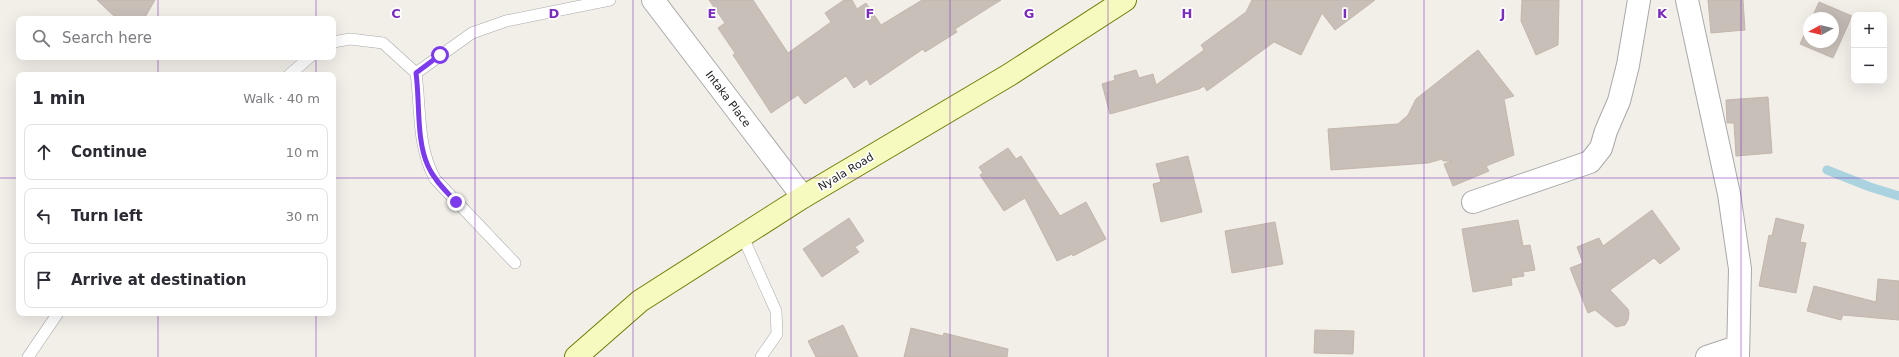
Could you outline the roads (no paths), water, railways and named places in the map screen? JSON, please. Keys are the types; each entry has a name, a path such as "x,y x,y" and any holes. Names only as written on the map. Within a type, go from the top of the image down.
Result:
{"street":[{"name":"Intaka Place","path":"653,0 804,197"},
{"name":"Nyala Road","path":"576,357 640,301 804,197 1009,75 1125,0"},
{"path":"1473,202 1590,162 1601,148 1606,131 1619,101 1628,66 1639,0"},
{"path":"1687,0 1729,194 1740,269 1737,352 1707,357"}],"lane":[{"path":"416,73 472,32 506,21 610,0"},
{"path":"336,41 350,39 383,43 416,73 420,130 427,164 435,179 514,264"},
{"path":"293,72 307,60"},
{"path":"742,235 776,311 777,334 762,357"},
{"path":"28,357 56,316"}],"waterway":[{"path":"1827,170 1870,187 1899,196"}]}
